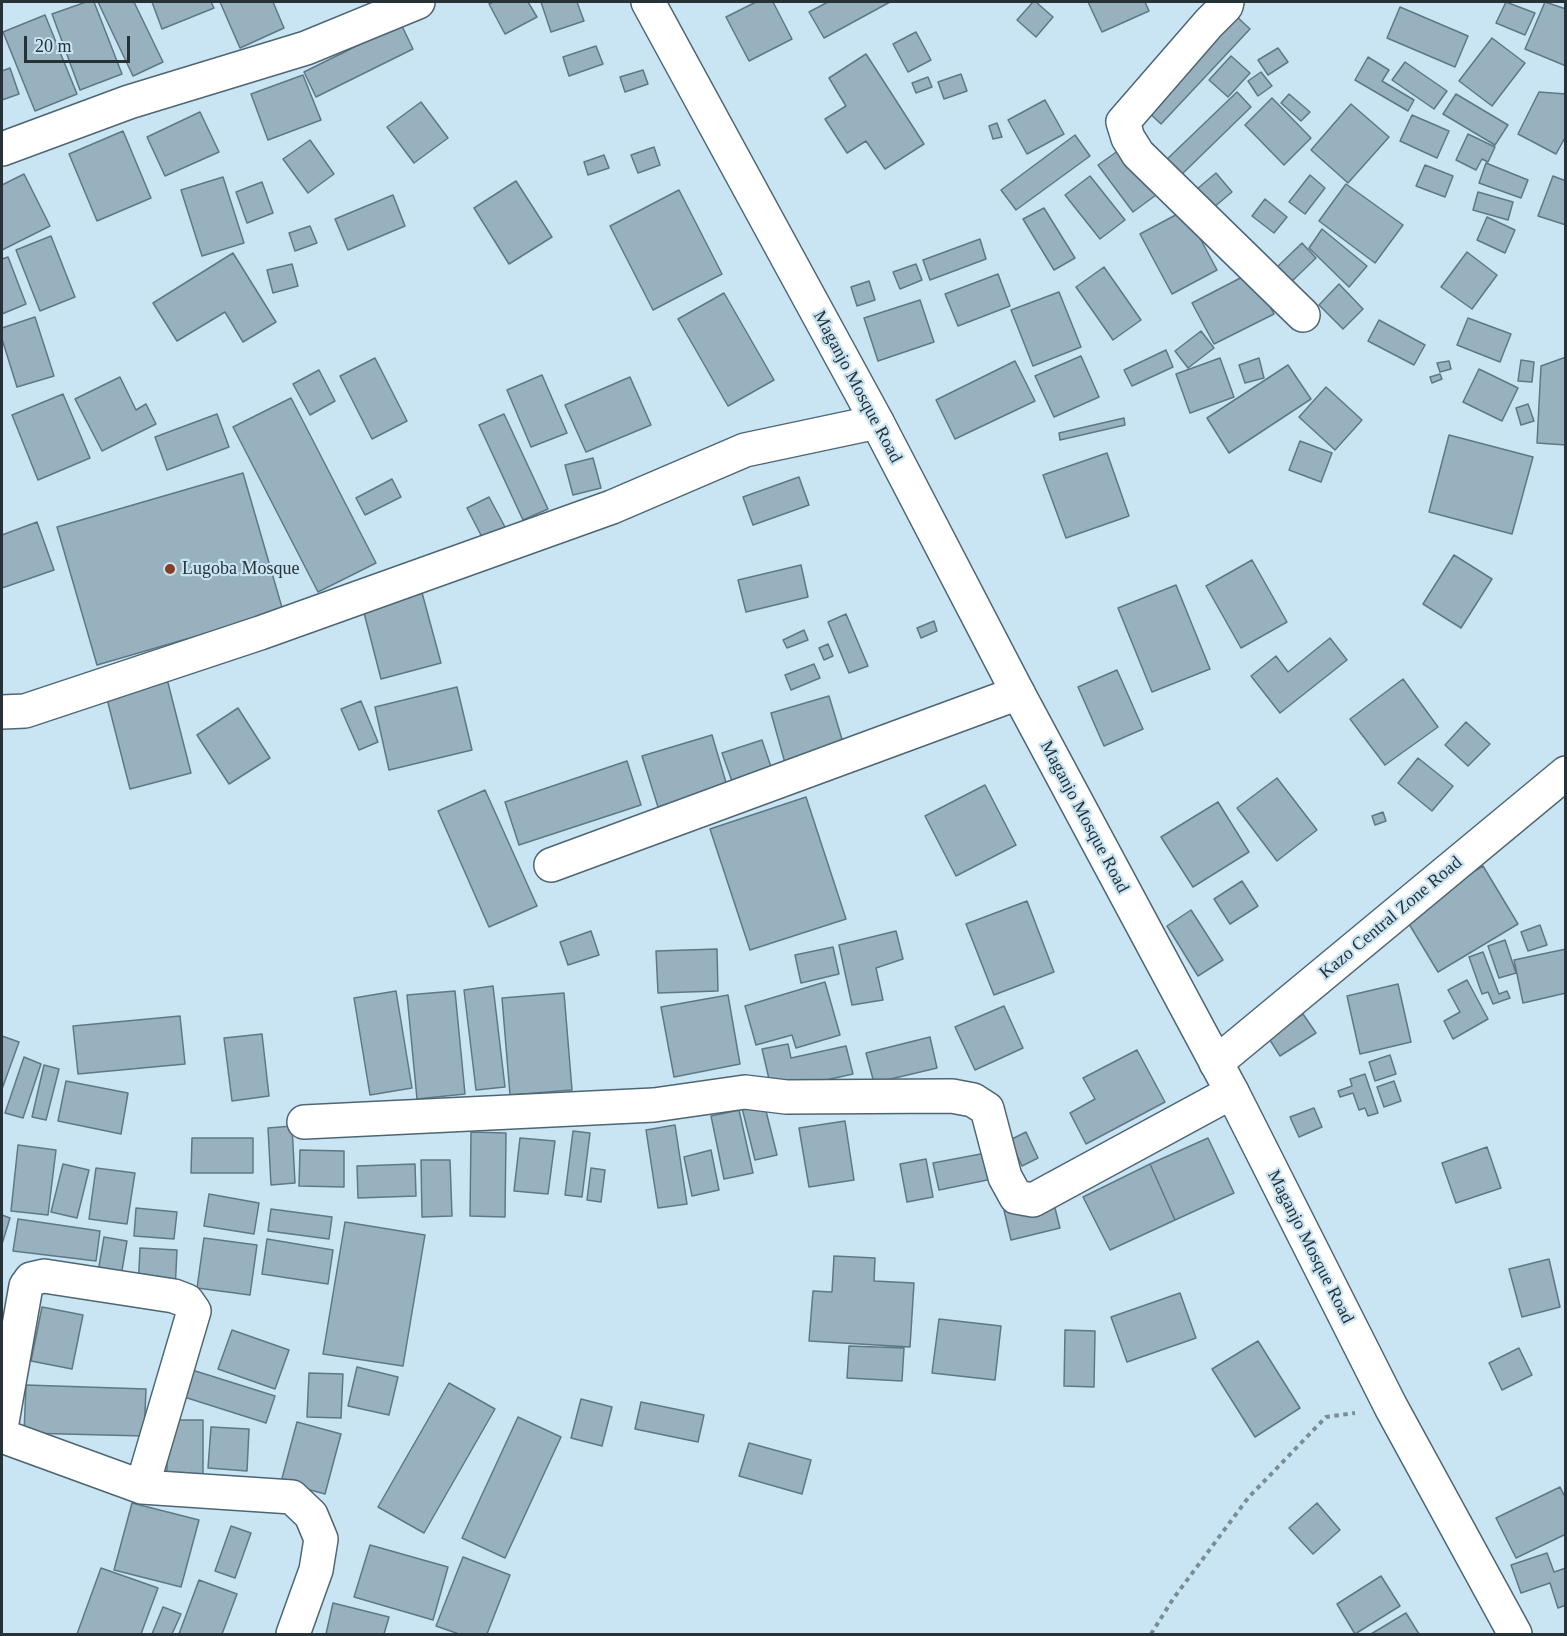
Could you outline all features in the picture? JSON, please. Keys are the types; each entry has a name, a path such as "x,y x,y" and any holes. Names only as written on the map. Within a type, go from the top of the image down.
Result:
{"street":[{"path":"2,149 129,102 306,48 418,2"},
{"name":"Maganjo Mosque Road","path":"648,2 877,422 1018,693 1232,1092 1391,1407 1515,1635"},
{"path":"1227,2 1226,6 1124,122 1128,138 1138,154 1303,315"},
{"path":"2,711 25,711 260,633 612,507 745,450 877,422"},
{"path":"550,865 1018,693"},
{"name":"Kazo Central Zone Road","path":"1216,1063 1566,773"},
{"path":"304,1122 654,1105 745,1092 786,1097 952,1096 973,1100 987,1109 1005,1176 1016,1197 1033,1200 1232,1092"},
{"path":"2,1422 26,1286 32,1279 44,1276 174,1296 187,1301 194,1311 142,1487"},
{"path":"2,1436 142,1487 292,1497 311,1515 321,1539 316,1570 293,1635"}],"path":[{"path":"1151,1635 1173,1599 1248,1498 1326,1417 1391,1407"}],"building":[{"path":"86,2 94,2 122,74 80,90 52,14"},
{"path":"98,2 134,2 163,62 133,76"},
{"path":"152,2 211,2 214,8 162,29"},
{"path":"220,2 273,2 284,28 240,48"},
{"path":"528,2 537,17 505,34 489,4"},
{"path":"541,2 577,2 584,21 551,32"},
{"path":"756,2 773,2 792,39 749,61 726,17"},
{"path":"828,2 890,2 824,38 809,12"},
{"path":"1033,2 1053,17 1036,37 1017,20"},
{"path":"1088,2 1145,2 1149,11 1102,32"},
{"path":"1506,2 1535,13 1525,35 1496,23"},
{"path":"1545,2 1566,9 1566,66 1525,49"},
{"path":"1400,7 1468,36 1455,67 1387,38"},
{"path":"1234,14 1250,29 1161,124 1145,109"},
{"path":"45,15 77,94 35,111 3,32"},
{"path":"401,24 413,49 316,97 304,72"},
{"path":"916,32 931,60 908,72 893,44"},
{"path":"1492,38 1525,63 1492,106 1459,81"},
{"path":"596,46 603,64 569,76 563,57"},
{"path":"1278,48 1288,62 1268,75 1258,60"},
{"path":"866,54 924,144 885,169 866,141 847,153 825,119 846,106 829,78"},
{"path":"1231,56 1250,73 1228,97 1209,80"},
{"path":"1368,57 1389,70 1382,81 1414,100 1408,111 1355,80"},
{"path":"1405,62 1447,91 1434,109 1392,80"},
{"path":"10,68 19,94 2,100 2,71"},
{"path":"643,70 648,84 625,92 620,77"},
{"path":"1261,72 1272,86 1258,96 1248,81"},
{"path":"961,74 967,91 944,99 938,82"},
{"path":"303,75 321,120 268,140 251,94"},
{"path":"928,77 932,87 916,93 912,83"},
{"path":"1237,92 1251,107 1178,178 1163,163"},
{"path":"1539,92 1566,94 1566,136 1556,154 1518,134"},
{"path":"1289,94 1310,112 1301,121 1281,103"},
{"path":"1456,94 1508,125 1495,145 1443,114"},
{"path":"1272,98 1311,138 1284,165 1245,125"},
{"path":"1045,100 1064,134 1027,154 1008,120"},
{"path":"421,102 448,138 414,163 387,127"},
{"path":"1351,104 1389,137 1348,183 1311,150"},
{"path":"200,112 219,152 165,176 147,137"},
{"path":"1412,115 1449,131 1437,158 1400,141"},
{"path":"997,123 1002,137 993,139 989,126"},
{"path":"123,131 151,198 97,221 69,154"},
{"path":"1468,134 1495,147 1488,162 1482,159 1476,170 1456,160"},
{"path":"1075,135 1090,156 1016,210 1001,190"},
{"path":"310,140 334,174 308,193 283,159"},
{"path":"654,147 660,165 638,173 631,155"},
{"path":"1122,148 1156,195 1133,212 1098,165"},
{"path":"604,155 609,168 588,175 584,162"},
{"path":"1486,163 1528,180 1521,198 1479,183"},
{"path":"1425,165 1453,176 1445,197 1416,186"},
{"path":"1216,173 1232,192 1213,208 1197,189"},
{"path":"24,174 50,226 2,250 2,185"},
{"path":"1310,175 1325,188 1305,214 1289,202"},
{"path":"1090,176 1125,220 1100,239 1065,195"},
{"path":"1553,176 1566,181 1566,225 1538,216"},
{"path":"223,177 244,243 202,256 181,190"},
{"path":"516,181 552,237 509,264 474,208"},
{"path":"262,182 273,213 247,223 236,192"},
{"path":"1346,184 1403,225 1375,263 1319,221"},
{"path":"679,190 722,274 653,310 610,226"},
{"path":"1478,192 1513,202 1508,220 1473,210"},
{"path":"393,195 405,226 348,250 335,219"},
{"path":"1265,199 1287,217 1274,233 1252,216"},
{"path":"1044,208 1075,258 1054,270 1023,219"},
{"path":"1185,210 1217,270 1172,294 1140,234"},
{"path":"1487,217 1515,230 1505,253 1477,240"},
{"path":"310,226 317,243 295,251 289,233"},
{"path":"1322,229 1367,266 1349,287 1309,248"},
{"path":"51,236 75,297 40,311 16,250"},
{"path":"980,239 986,259 930,280 923,260"},
{"path":"1302,243 1316,258 1289,284 1274,270"},
{"path":"1467,252 1497,275 1472,309 1441,287"},
{"path":"233,253 276,322 243,342 225,312 177,341 153,303"},
{"path":"8,257 26,304 2,314 2,259"},
{"path":"292,264 298,286 273,293 267,270"},
{"path":"916,264 922,280 900,289 893,272"},
{"path":"1104,267 1141,320 1113,340 1076,287"},
{"path":"1252,272 1274,314 1214,344 1192,303"},
{"path":"998,274 1010,306 958,326 945,294"},
{"path":"869,281 875,300 857,306 851,287"},
{"path":"1339,284 1363,309 1343,329 1319,305"},
{"path":"1059,292 1081,347 1033,366 1011,310"},
{"path":"724,293 774,380 728,406 678,319"},
{"path":"920,300 934,342 878,361 864,318"},
{"path":"35,317 54,376 17,387 2,339 2,328"},
{"path":"1468,318 1511,334 1500,362 1457,345"},
{"path":"1379,320 1425,345 1414,365 1368,341"},
{"path":"1201,331 1214,348 1188,368 1175,351"},
{"path":"1166,350 1173,367 1132,386 1124,370"},
{"path":"1081,356 1099,397 1054,417 1035,376"},
{"path":"1566,357 1566,445 1537,443 1541,366"},
{"path":"375,358 407,421 372,439 340,376"},
{"path":"1220,358 1234,397 1190,413 1176,374"},
{"path":"1259,358 1264,378 1245,383 1239,365"},
{"path":"1521,360 1534,362 1532,382 1518,381"},
{"path":"1015,361 1035,401 955,439 936,400"},
{"path":"1449,361 1451,369 1440,372 1437,363"},
{"path":"1288,365 1311,399 1229,453 1207,418"},
{"path":"1479,369 1518,388 1502,421 1463,402"},
{"path":"319,370 335,401 310,415 293,384"},
{"path":"1440,374 1442,379 1432,383 1430,377"},
{"path":"542,375 567,433 531,447 507,390"},
{"path":"120,377 136,410 146,404 156,424 102,451 75,399"},
{"path":"630,377 651,425 586,452 565,405"},
{"path":"1326,387 1362,420 1335,450 1299,417"},
{"path":"63,394 90,458 38,480 12,415"},
{"path":"291,398 376,563 318,592 233,427"},
{"path":"1528,404 1534,421 1521,425 1516,408"},
{"path":"217,414 229,447 167,470 155,437"},
{"path":"504,414 548,509 523,520 479,425"},
{"path":"1124,418 1125,425 1060,440 1059,433"},
{"path":"1449,435 1533,457 1512,534 1429,512"},
{"path":"1300,441 1332,453 1321,482 1289,470"},
{"path":"1107,453 1129,516 1066,538 1043,475"},
{"path":"593,458 601,488 573,495 565,465"},
{"name":"Lugoba Mosque","path":"243,473 283,611 97,665 57,527"},
{"path":"799,477 809,505 753,525 743,497"},
{"path":"392,479 401,497 365,515 356,498"},
{"path":"489,497 505,527 483,539 467,508"},
{"path":"37,522 54,570 2,588 2,535"},
{"path":"1454,555 1492,579 1461,628 1423,604"},
{"path":"1252,560 1287,622 1241,648 1206,586"},
{"path":"801,565 808,597 746,612 738,580"},
{"path":"1176,585 1210,669 1152,692 1118,608"},
{"path":"421,589 441,663 381,679 362,605"},
{"path":"846,614 868,666 849,673 828,622"},
{"path":"934,621 937,631 921,638 917,628"},
{"path":"804,630 808,640 787,648 783,640"},
{"path":"1330,638 1347,660 1280,713 1251,676 1276,656 1288,672"},
{"path":"828,644 833,656 824,660 819,648"},
{"path":"814,664 820,678 791,690 785,675"},
{"path":"1117,670 1143,729 1104,746 1078,687"},
{"path":"167,679 191,773 130,789 106,695"},
{"path":"1403,679 1438,727 1385,765 1350,719"},
{"path":"457,687 472,750 389,770 375,707"},
{"path":"829,696 844,746 785,763 771,713"},
{"path":"361,701 378,742 359,750 341,709"},
{"path":"238,708 270,758 229,784 197,735"},
{"path":"1466,722 1490,744 1468,766 1445,745"},
{"path":"712,735 727,786 658,807 642,756"},
{"path":"762,740 772,770 733,784 722,753"},
{"path":"1418,758 1453,786 1432,811 1398,783"},
{"path":"627,761 641,805 519,845 505,802"},
{"path":"1277,778 1317,830 1277,861 1237,808"},
{"path":"985,785 1016,845 956,876 925,816"},
{"path":"485,790 537,906 489,927 438,811"},
{"path":"806,797 846,919 750,950 710,829"},
{"path":"1218,802 1249,852 1193,887 1161,837"},
{"path":"1383,812 1386,821 1375,825 1372,816"},
{"path":"1483,866 1518,924 1438,972 1403,914"},
{"path":"1242,881 1258,906 1230,924 1214,899"},
{"path":"1027,901 1054,972 994,995 966,924"},
{"path":"1191,910 1223,960 1198,976 1167,926"},
{"path":"1540,925 1547,945 1528,951 1521,932"},
{"path":"591,931 599,955 568,965 560,942"},
{"path":"896,931 903,959 876,968 883,1000 852,1005 839,945"},
{"path":"1505,940 1516,973 1499,978 1488,946"},
{"path":"833,947 839,974 801,983 795,955"},
{"path":"717,949 718,991 658,993 656,951"},
{"path":"1566,949 1566,993 1523,1003 1514,960"},
{"path":"1483,952 1499,994 1507,991 1510,998 1493,1004 1488,992 1482,994 1469,957"},
{"path":"1467,980 1488,1019 1453,1039 1444,1021 1460,1012 1448,990"},
{"path":"825,982 840,1035 796,1048 792,1035 756,1045 745,1006"},
{"path":"1398,984 1411,1042 1360,1054 1347,996"},
{"path":"493,986 505,1087 476,1090 464,990"},
{"path":"396,991 412,1088 370,1095 354,998"},
{"path":"455,991 465,1094 417,1099 407,995"},
{"path":"564,993 572,1090 510,1095 502,998"},
{"path":"728,995 740,1064 674,1077 661,1007"},
{"path":"1004,1006 1023,1048 975,1070 955,1027"},
{"path":"1303,1014 1316,1033 1280,1056 1268,1037"},
{"path":"180,1016 185,1064 78,1074 73,1026"},
{"path":"262,1034 269,1096 232,1101 224,1038"},
{"path":"2,1036 19,1042 2,1089"},
{"path":"930,1037 937,1068 874,1083 866,1053"},
{"path":"788,1044 791,1058 846,1046 853,1074 772,1092 762,1049"},
{"path":"1137,1050 1165,1102 1086,1144 1070,1113 1095,1099 1083,1078"},
{"path":"1390,1055 1396,1074 1375,1081 1369,1062"},
{"path":"24,1057 41,1064 23,1118 5,1113"},
{"path":"44,1065 59,1069 46,1120 32,1117"},
{"path":"1365,1074 1378,1113 1368,1116 1365,1108 1359,1110 1353,1093 1340,1097 1338,1091 1352,1086 1350,1079"},
{"path":"66,1081 128,1093 121,1134 58,1121"},
{"path":"1394,1081 1401,1101 1384,1107 1377,1087"},
{"path":"763,1099 777,1155 755,1160 741,1104"},
{"path":"1314,1108 1322,1127 1299,1137 1290,1117"},
{"path":"739,1110 753,1173 724,1179 711,1116"},
{"path":"845,1121 854,1180 809,1187 799,1128"},
{"path":"675,1125 687,1204 658,1208 646,1130"},
{"path":"292,1126 295,1183 271,1185 268,1128"},
{"path":"573,1131 590,1133 582,1197 565,1195"},
{"path":"471,1132 506,1133 505,1217 470,1216"},
{"path":"1026,1132 1038,1158 1022,1166 1010,1140"},
{"path":"192,1138 253,1138 253,1173 191,1173"},
{"path":"520,1138 555,1141 548,1194 514,1191"},
{"path":"1208,1138 1234,1193 1175,1220 1150,1164"},
{"path":"18,1145 56,1150 48,1215 11,1211"},
{"path":"1487,1147 1501,1188 1456,1203 1442,1163"},
{"path":"300,1150 344,1151 344,1187 299,1186"},
{"path":"711,1150 719,1190 692,1196 684,1157"},
{"path":"986,1153 992,1179 939,1190 933,1163"},
{"path":"926,1159 933,1197 907,1202 900,1164"},
{"path":"421,1160 450,1160 452,1216 422,1217"},
{"path":"63,1164 89,1170 77,1218 51,1212"},
{"path":"415,1164 416,1196 358,1198 357,1166"},
{"path":"1150,1164 1175,1220 1110,1250 1083,1197"},
{"path":"96,1168 135,1173 127,1224 89,1219"},
{"path":"591,1168 605,1170 601,1202 587,1200"},
{"path":"209,1194 259,1203 254,1234 204,1226"},
{"path":"1052,1196 1060,1228 1011,1240 1003,1206"},
{"path":"136,1208 177,1212 174,1239 134,1236"},
{"path":"271,1209 332,1217 329,1239 268,1231"},
{"path":"2,1215 10,1218 2,1244"},
{"path":"18,1219 100,1231 96,1261 13,1251"},
{"path":"345,1222 425,1235 403,1366 323,1354"},
{"path":"104,1237 127,1241 120,1282 97,1278"},
{"path":"204,1238 257,1245 250,1295 197,1288"},
{"path":"267,1239 333,1250 328,1284 262,1274"},
{"path":"140,1248 177,1250 175,1291 138,1290"},
{"path":"834,1256 875,1258 874,1281 914,1283 910,1347 809,1341 813,1291 832,1292"},
{"path":"1549,1259 1560,1307 1522,1317 1509,1269"},
{"path":"1180,1293 1196,1338 1127,1362 1111,1317"},
{"path":"42,1307 83,1315 72,1369 31,1361"},
{"path":"939,1319 1001,1326 995,1380 932,1373"},
{"path":"232,1330 289,1350 275,1389 218,1369"},
{"path":"1065,1330 1095,1331 1094,1387 1064,1386"},
{"path":"1258,1341 1300,1408 1255,1437 1212,1369"},
{"path":"849,1346 904,1348 902,1381 847,1378"},
{"path":"1519,1348 1532,1375 1502,1390 1489,1363"},
{"path":"357,1367 398,1377 389,1415 348,1406"},
{"path":"189,1369 275,1396 266,1423 181,1396"},
{"path":"309,1373 343,1374 341,1418 307,1417"},
{"path":"449,1383 495,1409 424,1533 378,1507"},
{"path":"26,1385 146,1389 144,1436 24,1433"},
{"path":"581,1399 612,1407 602,1446 571,1438"},
{"path":"641,1402 704,1415 698,1442 635,1429"},
{"path":"518,1417 561,1437 505,1558 462,1538"},
{"path":"167,1420 203,1420 203,1481 167,1481"},
{"path":"297,1422 341,1434 325,1494 281,1482"},
{"path":"211,1427 249,1429 247,1471 208,1468"},
{"path":"749,1443 811,1460 802,1494 739,1476"},
{"path":"1560,1487 1566,1499 1566,1534 1516,1558 1496,1518"},
{"path":"132,1503 199,1520 181,1587 114,1570"},
{"path":"1317,1503 1340,1530 1313,1554 1289,1528"},
{"path":"231,1526 251,1533 235,1578 215,1571"},
{"path":"370,1545 448,1567 433,1620 354,1597"},
{"path":"1547,1553 1554,1572 1566,1568 1566,1605 1558,1608 1550,1583 1521,1593 1511,1565"},
{"path":"463,1557 510,1575 487,1634 459,1634 436,1626"},
{"path":"101,1568 158,1588 141,1634 77,1634"},
{"path":"1381,1576 1400,1606 1355,1634 1337,1604"},
{"path":"199,1580 237,1594 222,1634 179,1634"},
{"path":"333,1603 389,1617 384,1634 326,1634"},
{"path":"163,1607 181,1614 172,1634 152,1634"},
{"path":"1406,1613 1419,1634 1371,1634"}],"place":[{"name":"Lugoba Mosque","path":"170,569"}]}
